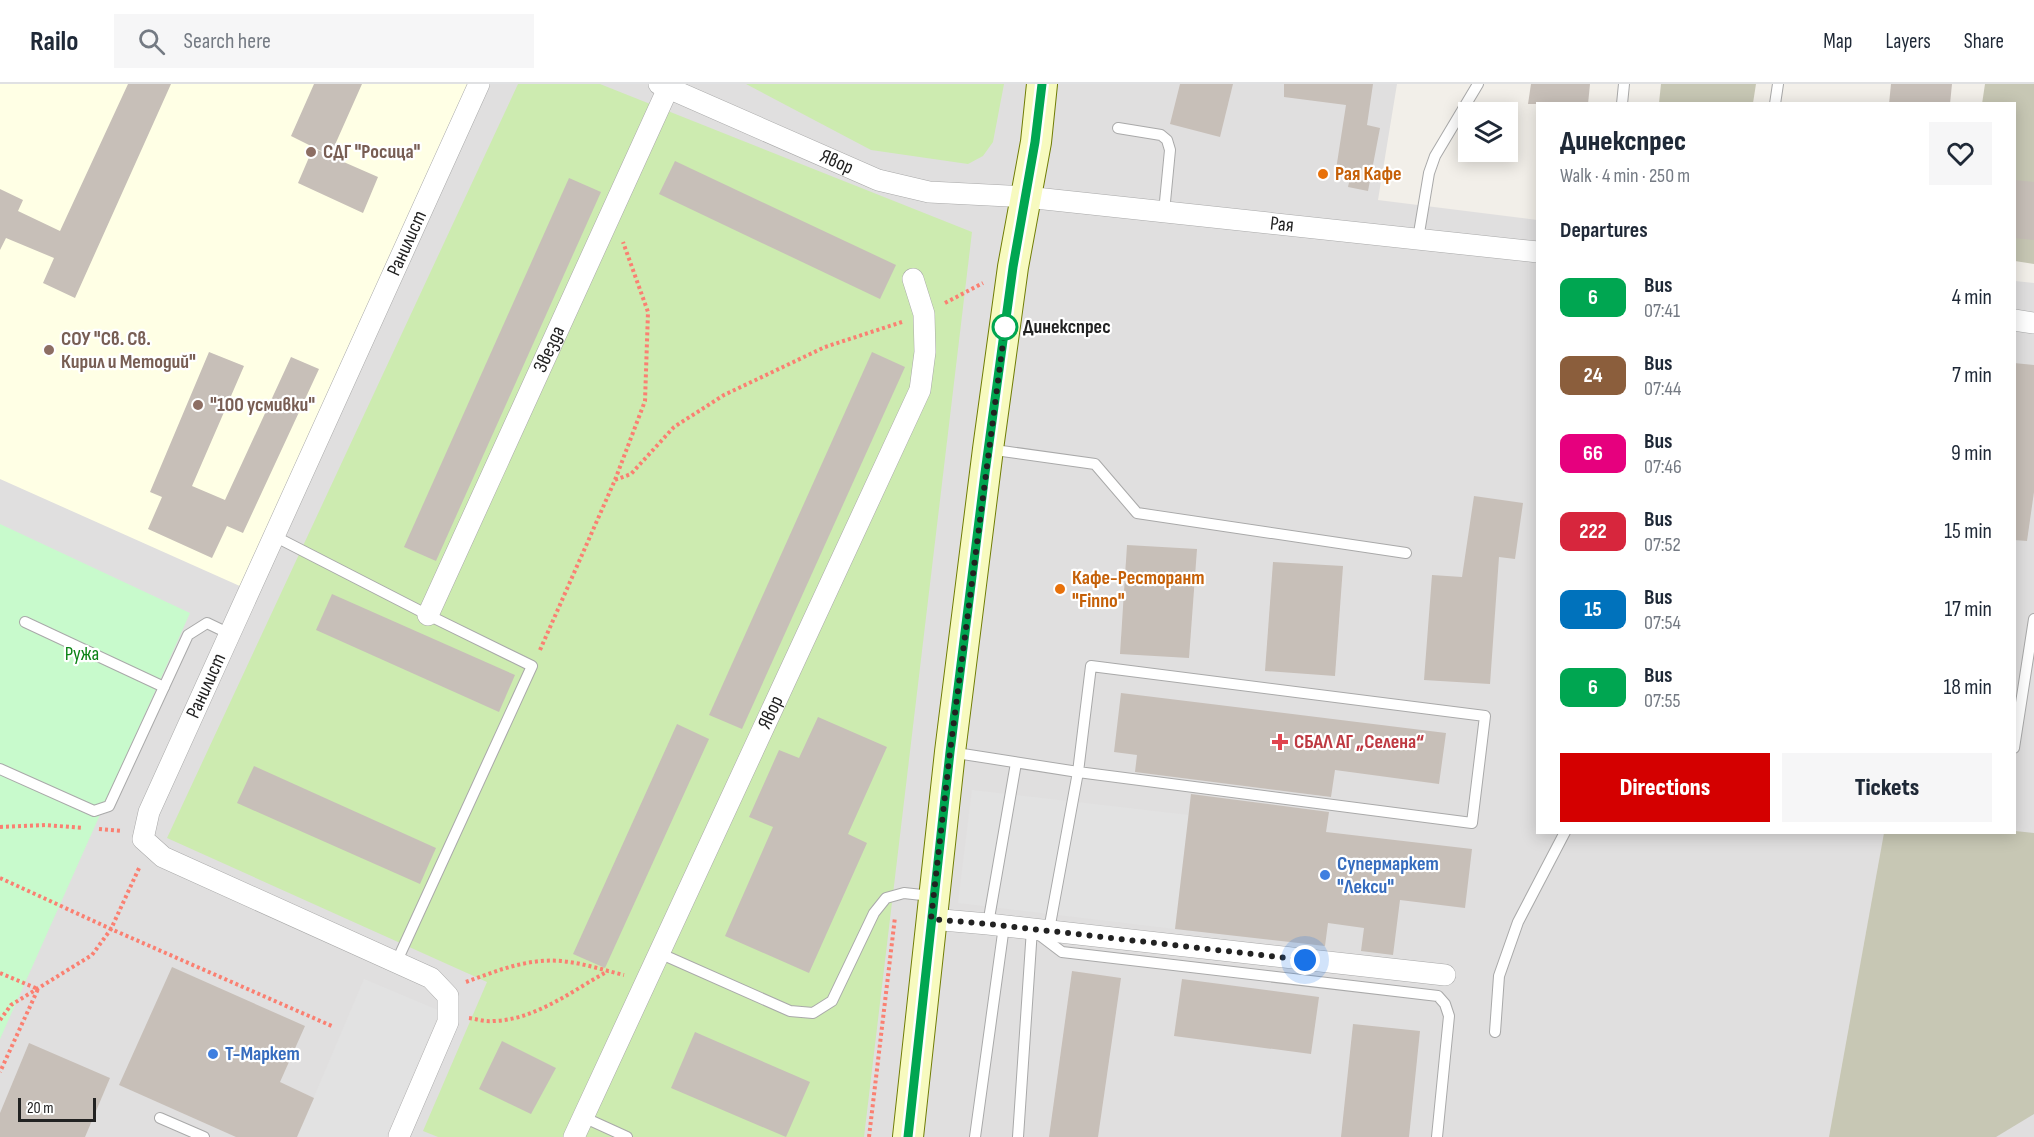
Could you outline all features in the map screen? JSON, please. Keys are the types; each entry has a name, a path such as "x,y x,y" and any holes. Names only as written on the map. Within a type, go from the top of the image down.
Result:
{"main road":[{"path":"908,1137 950,752 988,449 1013,267 1035,142 1042,84"}],"street":[{"name":"Ранилист","path":"147,839 149,812 479,84"},
{"name":"Явор","path":"666,85 878,180 929,192 1026,197"},
{"name":"Звезда","path":"428,615 612,210 666,85"},
{"name":"Рая","path":"1026,197 1536,252"},
{"name":"Явор","path":"574,1137 920,390 925,352 924,314 913,279"},
{"path":"2016,320 2034,323"},
{"path":"147,839 163,857 431,978 448,996 448,1022 400,1137"},
{"path":"933,908 996,925 1445,975"}],"lane":[{"path":"1418,239 1429,173 1436,156 1478,84"},
{"path":"1622,102 1624,84"},
{"path":"1775,102 1778,84"},
{"path":"1118,128 1161,135 1167,140 1170,150 1164,213"},
{"path":"988,449 1095,464 1137,513 1406,553"},
{"path":"274,536 532,666 396,963"},
{"path":"2016,735 2034,619"},
{"path":"25,622 164,687"},
{"path":"0,769 94,811 109,806 188,635 207,623 230,634"},
{"path":"950,752 1078,772 1472,823 1485,716 1091,666 1078,772 1041,930 1018,1137"},
{"path":"975,1137 996,925 1016,763"},
{"path":"1495,1032 1499,976 1518,922 1564,834"},
{"path":"659,953 790,1011 813,1012 832,1001 874,913 886,898 904,893 933,908"},
{"path":"1041,930 1062,952 1438,996 1446,1004 1449,1016 1437,1137"},
{"path":"583,1117 627,1137"},
{"path":"160,1118 204,1137"}],"path":[{"path":"532,666 615,480 645,401 648,312 612,210"},
{"path":"615,480 631,474 674,427 724,395 825,347 924,314 1013,267"},
{"path":"0,827 46,825 147,839 111,930 92,955 11,1005 0,1020"},
{"path":"0,878 111,930 334,1027"},
{"path":"869,1137 898,895"},
{"path":"442,990 504,968 530,962 558,960 580,963 646,981"},
{"path":"448,1013 490,1022 512,1019 537,1011 608,971"},
{"path":"0,973 38,989"},
{"path":"0,1072 38,989"}],"shaded area":[{"path":"0,84 1397,84 1378,200 1536,220 1536,834 2016,834 2016,281 2034,283 2034,1137 0,1137"},
{"path":"0,84 468,84 242,587 0,479"},
{"path":"1661,84 1756,84 1753,102 1659,102"},
{"path":"1985,84 2034,84 2034,264 2016,261 2016,102 1982,102"},
{"path":"972,790 1189,815 1175,929 958,903"},
{"path":"2016,831 2034,833 2034,1114 1996,1137 1829,1137 1884,834 2016,834"},
{"path":"364,979 440,1011 386,1137 297,1137"}],"green space":[{"path":"518,84 600,84 972,232 864,1137 438,1137 423,1131 487,982 167,838"},
{"path":"746,84 1004,84 993,142 983,156 968,164 871,150"},
{"name":"Ружа","path":"0,524 190,613 0,1039"}],"building":[{"path":"128,84 171,84 75,298 43,283 54,258 6,238 0,250 0,189 23,200 18,211 60,231"},
{"path":"314,84 362,84 330,156 378,177 363,213 298,183 313,148 327,154 291,136"},
{"path":"1180,84 1233,84 1220,137 1170,124"},
{"path":"1284,84 1373,84 1367,125 1380,128 1368,191 1348,187 1350,178 1335,176 1346,105 1284,97"},
{"path":"1531,84 1590,84 1588,102 1528,104"},
{"path":"1891,84 1952,84 1950,102 1889,102"},
{"path":"675,161 896,265 880,299 659,194"},
{"path":"569,178 601,192 436,561 404,547"},
{"path":"2016,180 2034,182 2034,240 2016,238"},
{"path":"209,352 244,366 192,486 225,500 291,357 319,369 243,533 227,526 212,558 148,529 162,497 150,492"},
{"path":"872,352 905,367 742,729 709,715"},
{"path":"2016,363 2034,365 2034,492 2027,541 2016,540"},
{"path":"1474,496 1523,503 1515,559 1499,557 1490,684 1424,680 1432,575 1462,577"},
{"path":"1127,545 1197,549 1189,658 1120,654"},
{"path":"1273,562 1343,566 1335,676 1265,671"},
{"path":"332,594 515,675 499,712 316,630"},
{"name":"СБАЛ АГ „Селена“","path":"1121,693 1446,733 1439,784 1335,770 1331,797 1135,772 1137,755 1114,752"},
{"path":"818,717 887,747 848,834 867,843 809,973 725,936 773,827 749,817 779,750 799,758"},
{"path":"677,724 709,739 605,968 573,954"},
{"path":"254,766 436,848 420,884 237,803"},
{"name":"Супермаркет \"Лекси\"","path":"1191,794 1329,812 1326,832 1472,849 1465,908 1400,900 1393,955 1361,951 1364,928 1328,923 1325,946 1175,929"},
{"name":"Т-Маркет","path":"172,967 305,1026 280,1082 314,1098 297,1137 236,1137 119,1085"},
{"path":"1072,971 1121,978 1098,1137 1049,1137"},
{"path":"1182,979 1319,997 1311,1054 1174,1036"},
{"path":"1353,1024 1420,1031 1409,1137 1341,1137"},
{"path":"695,1032 810,1082 786,1137 671,1088"},
{"path":"502,1041 556,1068 531,1114 479,1089"},
{"path":"29,1043 110,1078 85,1137 0,1137 0,1113"}],"bus line":[{"name":"6","path":"908,1137 950,752 985,473 1013,267 1035,142 1042,84"}],"place":[{"name":"СДГ \"Росица\"","path":"311,152"},
{"name":"Рая Кафе","path":"1323,174"},
{"name":"Динекспрес","path":"1005,327"},
{"name":"СОУ \"Св. Св. Кирил и Методий\"","path":"49,350"},
{"name":"\"100 усмивки\"","path":"198,405"},
{"name":"Кафе-Ресторант \"Finno\"","path":"1060,589"},
{"name":"СБАЛ АГ „Селена“","path":"1280,742"},
{"name":"Супермаркет \"Лекси\"","path":"1325,875"},
{"name":"Т-Маркет","path":"213,1054"}],"route":[{"path":"1005,327 950,752 931,919 1305,960"}]}
